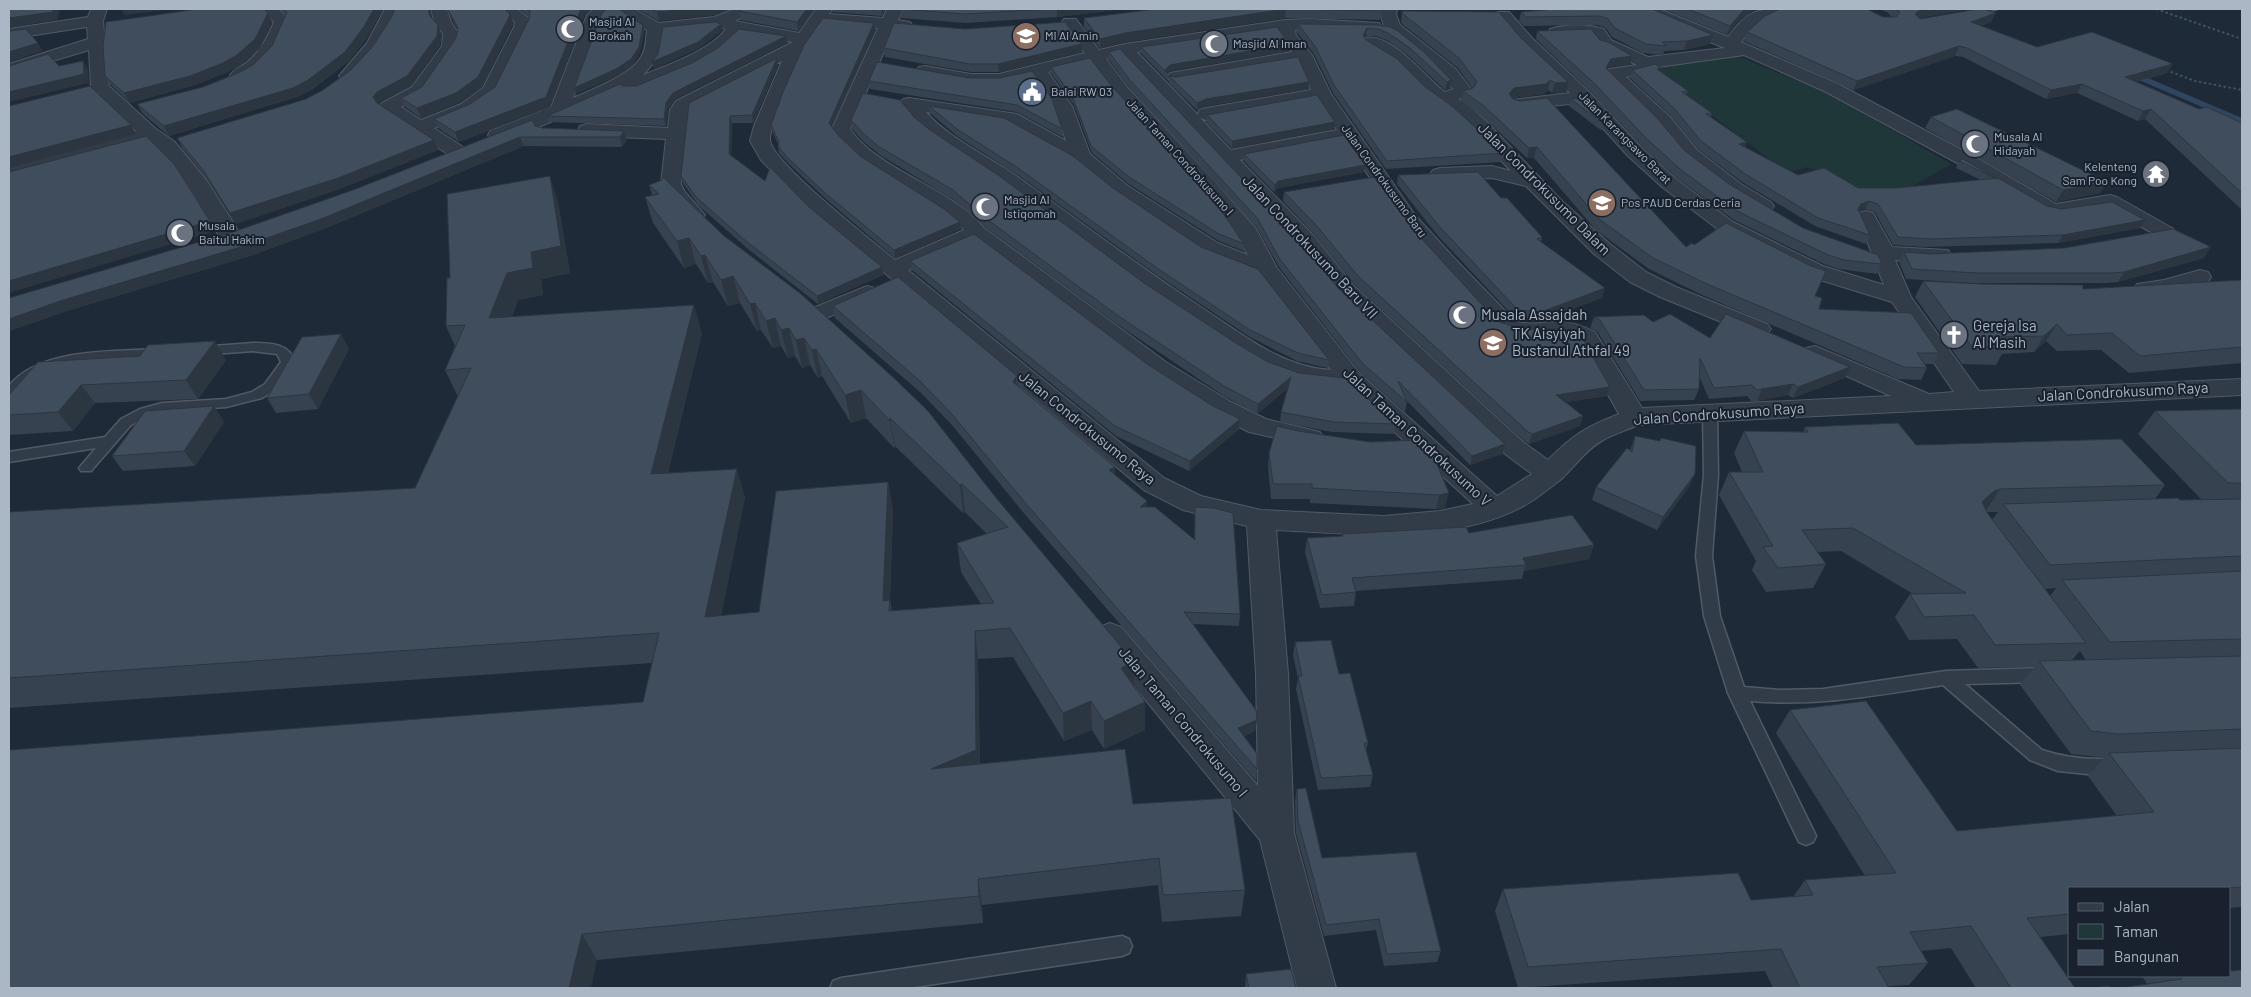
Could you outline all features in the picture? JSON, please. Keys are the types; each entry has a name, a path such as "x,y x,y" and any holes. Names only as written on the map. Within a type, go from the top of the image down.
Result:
{"street":[{"path":"224,80 247,71 262,59 278,34 282,22 271,9"},
{"path":"333,88 363,61 393,9"},
{"path":"439,9 443,24 451,32 452,42 450,46 418,91 388,108 420,127 463,149 565,123 678,134"},
{"path":"420,127 473,105 491,91 522,26 523,20 507,9"},
{"path":"565,123 595,15 605,9"},
{"path":"623,9 656,28 717,21 736,16 746,9"},
{"path":"1647,9 1678,24 1739,47 1871,108 1998,177 2045,207 2056,210 2110,201 2165,232 2134,238"},
{"path":"1739,47 1751,18 1766,11 1780,9"},
{"path":"821,14 892,16 916,27"},
{"name":"Jalan Condrokusumo Raya","path":"821,14 800,43 763,126 760,140 768,156 820,209 1154,484 1193,503 1261,520 1384,526 1440,521 1495,509 1524,494 1550,474 1575,448 1594,434 1634,417 2242,387"},
{"path":"1332,441 1296,436 1258,426 1222,408 1157,367 977,232 958,214 879,163 844,137 841,129 883,99 1005,98 1038,70 1125,49 1285,25 1406,15"},
{"path":"1483,15 1591,30 1598,32 1605,43 1614,45 1635,60 1653,63 1739,47"},
{"path":"883,99 881,63 892,16"},
{"path":"1390,17 1450,73 1464,92 1442,98"},
{"name":"Jalan Karangsawo Barat","path":"1514,20 1635,152 1669,184 1726,226 1815,271 1904,291"},
{"path":"717,21 800,43"},
{"name":"Jalan Taman Condrokusumo I","path":"1071,22 1093,56 1122,92 1208,186 1248,234 1267,270"},
{"path":"9,34 116,23"},
{"path":"9,69 97,24"},
{"path":"97,24 91,89 136,108 164,139 200,185 230,235"},
{"name":"Jalan Condrokusumo Baru","path":"1285,25 1288,36 1304,55 1322,94 1408,219 1448,265 1508,326 1516,330 1525,331 1563,327 1576,330 1587,337 1634,417"},
{"path":"656,28 649,60 641,70 629,78 565,123 546,129 675,67 725,41 731,37 736,27"},
{"name":"Jalan Condrokusumo Dalam","path":"1372,42 1402,60 1430,89 1462,109 1535,182 1555,205 1602,249 1638,277 1668,292 1928,403"},
{"path":"711,229 690,210 672,188 679,110 682,105 800,43"},
{"name":"Jalan Condrokusumo Baru VII","path":"1125,49 1306,241 1346,291 1494,430 1550,474"},
{"path":"1176,77 1304,55"},
{"path":"649,60 675,67"},
{"path":"1653,63 1648,68 1615,73 1615,76 1663,121 1690,154 1734,188 1784,218"},
{"path":"908,68 971,78 1005,98 1121,190 1210,248 1267,270"},
{"path":"1038,70 1063,106 1081,157"},
{"path":"1206,114 1322,94"},
{"path":"1518,104 1584,97"},
{"path":"883,99 923,120 1160,291 1247,348 1277,365 1307,376 1351,379"},
{"path":"1225,157 1350,133"},
{"path":"9,170 164,139"},
{"path":"9,176 164,139"},
{"path":"1425,175 1492,172 1535,182"},
{"path":"1866,217 1879,240 1877,255 1904,291 1972,400"},
{"path":"837,334 808,309 898,273 977,232"},
{"path":"1877,255 1925,256 1958,254"},
{"name":"Jalan Taman Condrokusumo V","path":"1267,270 1351,379 1495,509"},
{"path":"2123,291 2166,288 2200,277"},
{"path":"1394,445 1421,444"},
{"path":"1261,520 1272,674 1276,834 1316,988"},
{"name":"Jalan Taman Condrokusumo I","path":"1090,612 1276,834"}],"lane":[{"path":"1961,15 1993,9"},
{"path":"86,468 126,422 145,412 162,407 226,403 257,395 270,388 288,362 286,355 280,350 268,347 189,352"},
{"path":"9,396 23,378 52,364 91,357 170,353"},
{"path":"1710,414 1711,475 1704,556 1712,616 1737,693 1806,836"},
{"path":"9,457 108,441"},
{"path":"1737,693 1780,697 1823,696 1946,678 2065,675"},
{"path":"1946,678 2036,755 2058,763 2097,767 2136,765"},
{"path":"842,988 942,981 1122,946"}],"path":[{"path":"2156,9 2242,39"},
{"path":"2160,68 2195,81 2242,90"}],"green space":[{"path":"1735,55 1829,94 1951,164 1887,201 1852,192 1838,178 1808,167 1787,173 1650,67"}],"building":[{"path":"9,9 53,9 53,12 9,18"},
{"path":"198,9 264,9 268,13 255,39 237,55 223,63 190,76 124,93 105,76 103,46 106,22"},
{"path":"284,9 374,9 363,28 345,52 308,80 293,88 164,126 137,104 203,87 253,65 272,46 287,12"},
{"path":"395,9 428,9 430,16 438,25 437,36 407,76 377,92 373,97 377,103 434,140 338,178 230,213 203,170 177,138 306,99 323,90 351,70 373,46"},
{"path":"448,9 504,9 510,14 478,77 456,93 417,108 401,98 422,87 456,38 458,27"},
{"path":"527,9 581,9 546,97 455,132 434,119 470,104 495,87 529,19 530,11"},
{"path":"607,9 619,9 643,25 639,47 631,59 616,69 574,88 602,13"},
{"path":"651,9 689,9 657,12"},
{"path":"743,9 807,9 797,22 739,11"},
{"path":"900,9 1049,9 965,14"},
{"path":"1156,9 1286,9 1125,33 1100,39 1084,18"},
{"path":"1286,9 1381,9 1382,11"},
{"path":"1555,9 1652,9 1713,35 1687,41 1662,42 1666,46 1646,44 1615,28 1608,19 1600,16 1526,17 1521,12"},
{"path":"1688,9 1746,9 1730,26"},
{"path":"1780,9 1867,9 1883,17 1896,17 1900,12 1896,9 1921,9 1915,14 1920,19 1984,9 1996,13 1971,22 2037,47 2092,32 2173,64 2125,77 2199,109 2207,107 2242,123 2242,193 2151,109 2143,111 2082,84 2051,90 1967,48 1959,46 1857,81 1747,32 1765,16"},
{"path":"1402,11 1499,12 1521,38 1568,82 1555,83 1550,80 1546,84 1514,88 1509,94 1513,99 1520,101 1547,98 1686,247 1692,243 1694,245 1726,223 1811,266 1826,271 1815,296 1822,298 1819,309 1911,313 1939,353 1917,353 1927,368 1904,367 1707,284 1653,258 1599,219 1537,147 1529,148 1484,106 1463,91 1473,88 1477,82 1459,58 1403,14"},
{"path":"823,18 874,23 829,123 838,135 860,156 944,209 960,222 894,250 825,193 778,146 779,142 771,125 804,45"},
{"path":"715,22 721,24 698,42 652,62 658,54 663,27"},
{"path":"1065,22 1082,44 998,64 970,64 884,48 894,23 965,29"},
{"path":"1298,24 1377,25 1390,27 1398,31 1424,52 1451,80 1447,82 1410,48 1388,33 1378,29 1367,28 1363,35 1366,40 1396,58 1424,86 1452,106 1503,153 1387,161 1334,85 1315,46"},
{"path":"1277,27 1289,44 1170,65 1165,70 1168,74 1141,47"},
{"path":"26,29 38,43 9,52 9,31"},
{"path":"739,29 786,36 673,93 666,103 664,119 547,116 620,84 623,86 636,86 692,63 718,48"},
{"path":"1591,29 1600,40 1610,43 1632,56 1611,59 1606,68 1657,118 1685,151 1729,184 1803,228 1878,255 1882,264 1844,260 1828,255 1737,211 1680,169 1646,138 1594,83 1537,31"},
{"path":"1120,49 1298,238 1338,288 1505,444 1472,456 1398,381 1407,402 1363,364 1279,258 1258,219 1129,79 1109,52"},
{"path":"48,54 59,66 83,61 84,74 9,92 9,66"},
{"path":"1298,57 1309,82 1206,99 1197,103 1169,76 1176,77"},
{"path":"777,58 752,115 730,116 729,154 765,181 770,167 809,207 882,267 817,296 746,241 696,197 681,176 689,103"},
{"path":"1090,58 1110,84 1216,203 1244,244 1219,234 1129,177 1091,146 1073,98 1051,67"},
{"path":"877,62 970,78 999,78 1032,71 1052,99 1062,129 1017,105 869,81"},
{"path":"1655,64 1661,68 1657,69 1688,91 1682,92 1712,113 1706,114 1747,142 1739,144 1798,175 1824,168 1858,188 1897,188 1998,178 2047,206 2061,209 2112,202 2145,220 2063,235 1929,239 1898,237 1878,204 1869,201 1861,204 1858,209 1870,235 1818,218 1745,174 1701,141 1674,108 1632,70"},
{"path":"90,86 131,125 9,157 9,106"},
{"path":"863,93 900,100 914,117 930,130 998,175 1144,283 1239,345 1268,362 1299,373 1345,378 1396,424 1334,422 1281,412 1291,377 1258,404 1224,386 1117,315 984,217 953,190 878,146 851,120"},
{"path":"1317,95 1335,122 1232,141 1207,115"},
{"path":"1581,98 1604,124 1571,99"},
{"path":"929,106 1004,118 1073,156 1113,188 1201,247 1258,269 1329,360 1298,353 1250,330 1157,268 1018,168 957,129"},
{"path":"1957,109 2107,182 2063,190 1931,117"},
{"path":"532,120 535,126 543,128 624,131 620,137 520,137 321,219 244,246 60,301 9,319 9,298 233,232 353,190"},
{"path":"1344,135 1365,165 1278,181 1275,185 1244,154"},
{"path":"146,136 174,164 210,221 9,281 9,172"},
{"path":"1963,159 1997,179 1959,161"},
{"path":"1478,172 1501,198 1507,198 1542,237 1537,239 1605,288 1541,312 1518,310 1439,226 1398,175"},
{"path":"550,176 561,246 531,252 533,268 507,273 489,318 694,305 651,474 737,469 705,617 759,612 776,491 888,482 883,601 890,600 889,611 994,603 957,543 1008,527 962,484 960,485 890,418 890,421 861,390 845,395 816,349 812,350 804,338 796,340 789,328 781,330 775,318 766,321 755,303 750,304 733,276 721,280 705,255 701,256 689,238 677,241 645,197 659,194 649,185 662,180 663,177 723,235 801,294 928,411 997,499 1134,662 1121,668 1145,702 1104,721 1091,701 1063,713 1010,628 975,631 976,750 931,769 1125,749 1133,804 1231,798 1245,890 1163,895 1159,858 978,879 979,896 582,934 569,988 9,988 9,750 643,702 659,633 9,678 9,512 415,488 471,368 445,370 465,325 446,326 447,278 450,278 447,194"},
{"path":"1374,177 1421,238 1497,321 1521,329 1561,329 1580,334 1610,387 1556,395 1583,416 1532,434 1527,431 1357,275 1317,226 1284,192"},
{"path":"2173,229 2211,247 2124,272 2113,273 1977,273 1912,269 1904,252 1930,254 2064,248"},
{"path":"974,234 1147,364 1213,406 1240,419 1190,461 1115,426 910,261"},
{"path":"898,277 1022,380 1016,377 1013,382 1115,467 1109,470 1147,501 1140,507 1155,507 1195,540 1195,507 1214,508 1233,513 1240,614 1184,612 1256,710 1257,720 1238,728 1257,754 1257,769 1022,499 951,413 920,381 833,306"},
{"path":"2242,280 2242,347 2140,356 2112,333 2067,335 2057,324 2044,336 1997,337 2006,348 1972,347 1923,281 1982,284 2083,285 2083,289"},
{"path":"1670,314 1710,338 1726,314 1850,367 1798,387 1793,384 1756,390 1752,385 1714,388 1700,358 1699,389 1644,390 1600,320 1594,317 1644,315 1653,322"},
{"path":"341,334 309,394 267,398 302,337"},
{"path":"215,341 186,380 81,385 58,412 9,415 9,395 38,362 140,356 148,345"},
{"path":"214,406 184,451 112,456 145,411"},
{"path":"2242,409 2242,483 2228,483 2155,411"},
{"path":"1898,423 1916,445 2121,439 2165,485 2000,489 1994,491 1982,502 1988,514 2086,643 1995,645 1974,615 1924,617 1910,594 1966,593 1853,528 1802,530 1826,564 1778,568 1763,547 1773,546 1729,472 1763,472 1744,431 1808,432 1805,427"},
{"path":"1277,426 1370,442 1419,440 1431,450 1449,493 1439,495 1312,488 1312,484 1273,484 1269,453"},
{"path":"1635,436 1660,441 1661,438 1696,446 1695,474 1663,517 1596,487 1627,448 1632,452"},
{"path":"2178,498 2180,500 2242,499 2242,556 2050,565 2003,504"},
{"path":"1572,515 1594,545 1523,558 1526,565 1352,578 1356,592 1322,595 1307,538 1343,536 1342,534 1466,527 1469,533"},
{"path":"2242,571 2242,639 2110,642 2062,580"},
{"path":"1331,640 1339,674 1350,673 1368,743 1364,743 1373,775 1321,778 1298,676 1302,676 1295,642"},
{"path":"2242,656 2242,729 2118,734 2091,731 2039,661"},
{"path":"1866,701 1957,831 2154,812 2109,753 2242,748 2242,887 2068,887 2068,914 2027,918 2075,988 2011,988 1971,926 1910,932 1928,963 1877,967 1889,988 1800,988 1781,949 1528,967 1503,889 1738,873 1751,900 1813,895 1805,880 1896,873 1790,710"},
{"path":"1306,788 1322,858 1416,852 1441,951 1387,954 1379,919 1326,925 1298,821 1297,789"},
{"path":"1291,969 1296,988 1249,988 1246,974"},
{"path":"2242,970 2242,988 2120,988 2182,979 2181,977 2231,977 2231,971"},
{"path":"2109,986 2111,988 2092,988"}],"waterway":[{"path":"2134,75 2242,121"}],"place":[{"name":"Masjid Al Barokah","path":"570,29"},
{"name":"MI Al Amin","path":"1026,36"},
{"name":"Masjid Al Iman","path":"1214,44"},
{"name":"Balai RW 03","path":"1032,92"},
{"name":"Musala Al Hidayah","path":"1975,144"},
{"name":"Kelenteng Sam Poo Kong","path":"2156,174"},
{"name":"Pos PAUD Cerdas Ceria","path":"1602,203"},
{"name":"Masjid Al Istiqomah","path":"985,207"},
{"name":"Musala Baitul Hakim","path":"180,233"},
{"name":"Musala Assajdah","path":"1462,315"},
{"name":"Gereja Isa Al Masih","path":"1954,335"},
{"name":"TK Aisyiyah Bustanul Athfal 49","path":"1493,343"}]}
